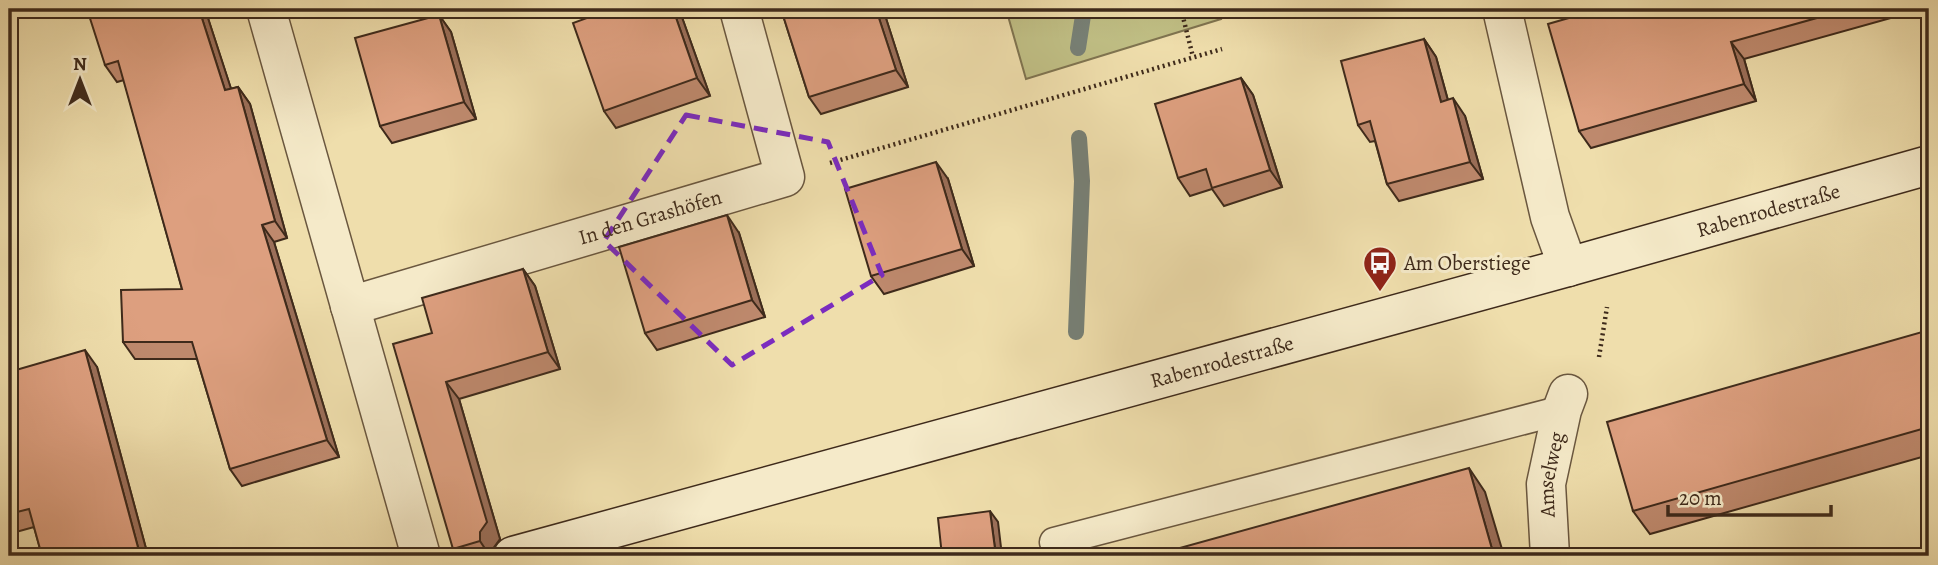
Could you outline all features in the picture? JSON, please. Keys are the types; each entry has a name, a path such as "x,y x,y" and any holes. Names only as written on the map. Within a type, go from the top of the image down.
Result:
{"street":[{"path":"266,9 421,556"},
{"path":"739,9 785,177"},
{"path":"1502,9 1550,216 1568,267"},
{"name":"Rabenrodestraße","path":"513,556 1568,267 1929,165"},
{"name":"In den Grashöfen","path":"350,306 785,177"},
{"name":"Amselweg","path":"1550,556 1545,484 1565,402"}],"lane":[{"path":"1054,542 1565,402"}],"path":[{"path":"1181,9 1194,57"},
{"path":"785,177 1222,49"},
{"path":"1565,402 1596,381 1608,296"}],"highlighted area":[{"path":"686,115 828,142 882,275 732,365 604,241"}],"shaded area":[{"path":"1006,9 1218,9 1221,19 1026,79"}],"building":[{"path":"87,9 199,9 225,90 238,87 275,221 262,225 327,440 230,469 192,342 123,342 121,290 182,289 118,61 105,65"},
{"path":"596,9 673,9 697,78 604,111 573,23 598,14"},
{"path":"781,9 876,9 896,70 809,97"},
{"path":"1600,9 1849,9 1731,42 1744,84 1579,131 1548,24"},
{"path":"439,15 464,102 380,126 355,38"},
{"path":"1424,39 1441,102 1453,98 1470,162 1387,184 1370,121 1358,125 1341,61"},
{"path":"1241,78 1270,170 1212,188 1206,169 1178,178 1155,104"},
{"path":"936,162 962,249 871,276 845,189"},
{"path":"727,215 752,300 645,333 619,247"},
{"path":"523,269 548,352 446,382 487,522 480,532 480,541 453,549 393,344 432,333 422,298"},
{"path":"1929,330 1929,427 1633,511 1607,422"},
{"path":"85,350 139,551 120,556 42,556 29,509 9,514 9,372"},
{"path":"1469,468 1494,556 1151,556"},
{"path":"990,511 996,556 942,556 938,518"}],"waterway":[{"path":"1078,48 1084,9"},
{"path":"1076,332 1082,181 1079,138"}],"place":[{"name":"Am Oberstiege","path":"1380,293"}]}
